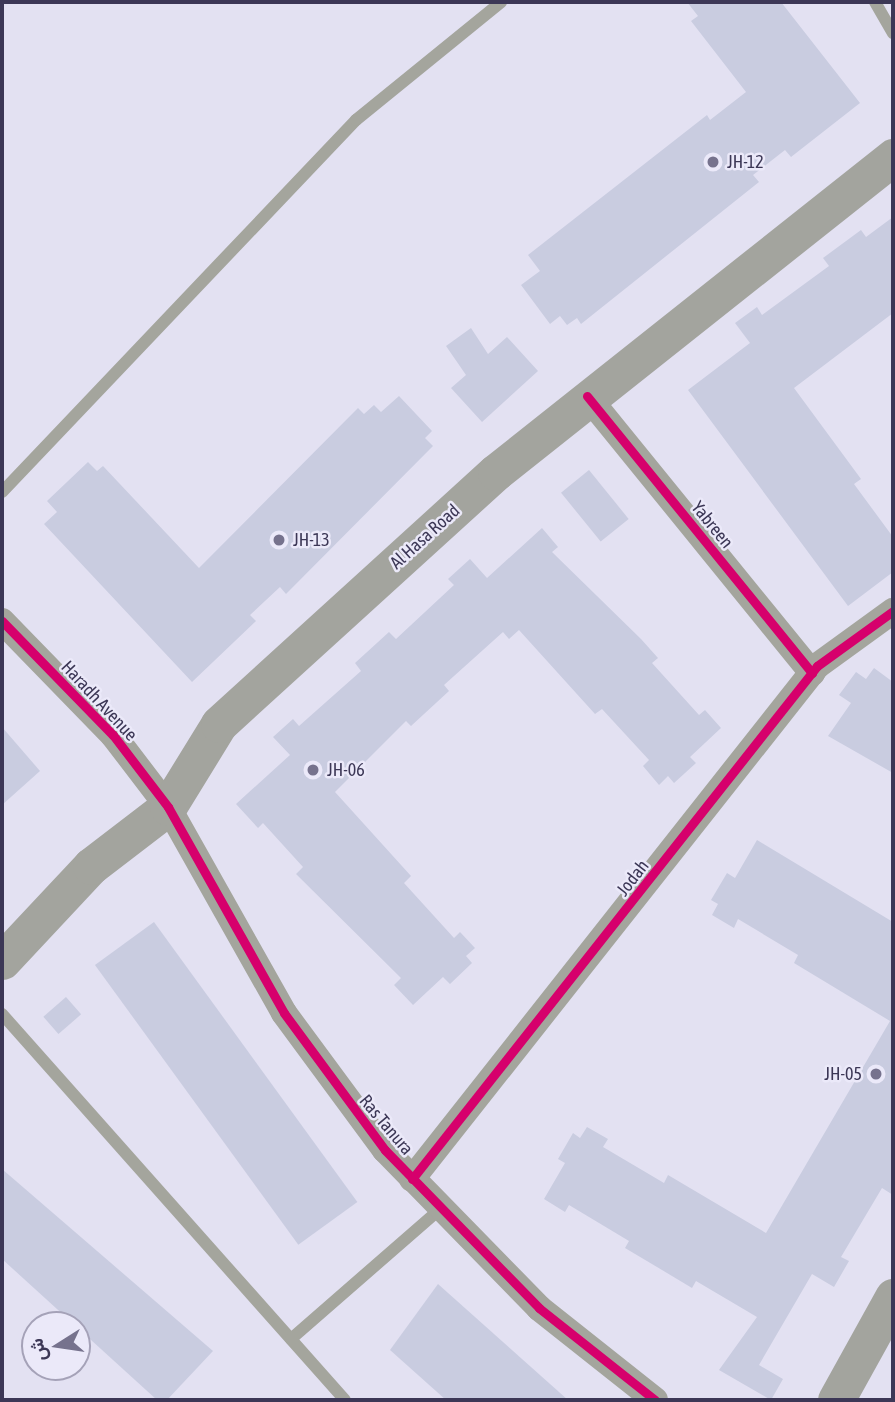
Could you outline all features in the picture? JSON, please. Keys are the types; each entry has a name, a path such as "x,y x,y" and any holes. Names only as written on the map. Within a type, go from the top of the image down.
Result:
{"main road":[{"name":"Al Hasa Road","path":"2,961 91,866 169,807 219,724 587,396 893,157"},
{"path":"836,1400 893,1297"}],"street":[{"name":"Yabreen","path":"587,396 812,673"},
{"name":"Jodah","path":"412,1180 812,673 893,611"},
{"name":"Haradh Avenue","path":"3,625 113,735 169,807"},
{"name":"Ras Tanura","path":"169,807 284,1013 412,1180 539,1308 655,1400"}],"lane":[{"path":"2,492 356,120 500,2"},
{"path":"874,2 893,33"},
{"path":"2,1014 345,1400"},
{"path":"291,1339 439,1210"}],"building":[{"name":"JH-12","path":"687,2 781,2 860,103 791,157 785,150 753,175 759,182 581,324 577,318 567,325 560,316 550,324 521,285 540,271 528,255 707,115 710,120 746,92 691,21 698,16"},
{"path":"893,217 893,313 794,388 861,479 854,484 893,537 893,572 848,606 688,390 750,343 735,323 757,307 762,315 829,266 823,258 861,230 866,237"},
{"path":"471,328 488,354 507,337 538,371 482,422 451,388 466,375 446,346"},
{"name":"JH-13","path":"399,396 432,431 425,438 433,446 286,594 280,587 250,615 256,621 192,682 44,524 57,512 47,501 88,462 97,471 103,466 199,568 358,408 364,414 374,405 381,412"},
{"path":"589,470 629,519 601,542 561,493"},
{"name":"JH-06","path":"542,528 558,547 552,552 641,639 658,658 652,663 699,715 705,710 721,728 690,757 696,763 674,783 668,776 659,785 643,766 649,760 602,709 595,714 519,630 509,639 503,632 444,685 449,691 411,726 406,721 335,792 411,876 404,883 454,938 460,932 475,948 466,956 472,963 450,984 443,977 413,1005 394,985 401,978 296,874 303,867 263,823 258,828 236,804 290,755 273,737 293,719 299,726 361,671 355,663 389,632 396,639 454,585 448,579 470,559 487,578"},
{"path":"874,668 893,682 893,773 828,736 851,703 839,695 856,672 866,679"},
{"path":"2,727 40,771 2,805"},
{"name":"JH-05","path":"757,840 893,922 893,1195 882,1188 841,1257 849,1261 834,1287 812,1274 759,1365 783,1379 771,1400 719,1370 757,1317 696,1281 692,1288 625,1248 629,1241 569,1205 565,1212 544,1199 565,1163 558,1159 573,1133 580,1138 587,1127 608,1139 603,1147 664,1183 668,1175 766,1233 890,1021 794,963 798,955 738,919 734,928 712,915 718,904 711,900 727,873 735,878"},
{"path":"154,922 357,1202 298,1245 95,965"},
{"path":"66,997 81,1014 58,1034 43,1017"},
{"path":"2,1169 213,1351 167,1400 157,1400 91,1340 91,1311 59,1311 2,1259"},
{"path":"438,1284 568,1400 446,1400 390,1350"}],"cycle path":[{"path":"587,396 812,673"},
{"path":"412,1179 817,666 893,611"},
{"path":"2,621 113,735 168,807 284,1013 385,1150 539,1308 655,1400"}],"place":[{"name":"JH-12","path":"713,162"},
{"name":"JH-13","path":"279,540"},
{"name":"JH-06","path":"313,770"},
{"name":"JH-05","path":"876,1074"}]}
